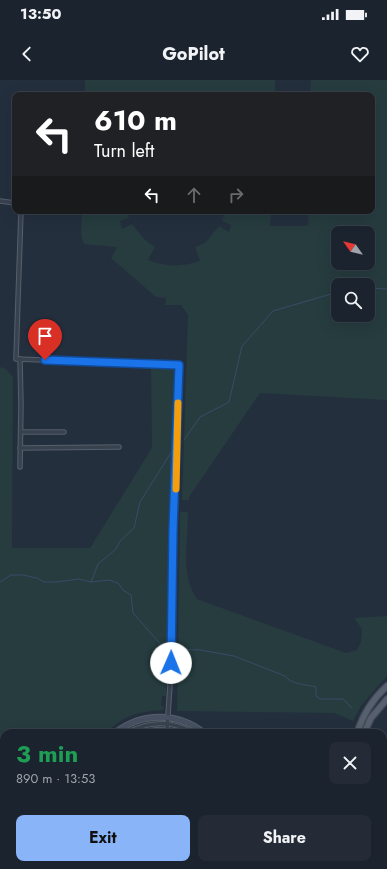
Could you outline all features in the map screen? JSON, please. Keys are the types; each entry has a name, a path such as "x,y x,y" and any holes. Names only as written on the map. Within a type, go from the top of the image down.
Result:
{"main road":[{"path":"356,729 368,706 387,686"},
{"path":"367,729 371,718 387,699"},
{"path":"358,729 362,717"}],"street":[{"path":"0,201 12,203"},
{"path":"21,214 16,359 179,365 171,678 167,729"},
{"path":"20,359 20,467"},
{"path":"21,432 64,432"},
{"path":"20,448 119,447"},
{"path":"122,729 139,720 169,716 190,724 198,729"},
{"path":"138,729 152,724 168,723 183,729"}],"green space":[{"path":"85,80 275,80 275,92 85,92"},
{"path":"311,80 387,80 387,400 260,393 189,497 189,500 182,500 188,315 181,305 165,305 166,298 156,297 111,258 117,247 84,244 81,235 82,214 128,214 129,218 120,221 122,229 132,224 145,240 155,247 148,260 168,265 187,264 200,261 195,247 205,243 219,226 229,232 231,225 222,221 224,214 271,214 270,226 308,226 309,214 375,214 375,92 310,92"},
{"path":"0,367 6,369 13,377 12,548 90,548 152,448 151,367 175,369 166,696 162,696 161,706 164,707 163,710 132,715 119,722 111,729 0,729"},
{"path":"180,512 188,512 186,557 188,579 197,599 346,653 357,650 361,642 362,629 354,618 387,616 387,676 361,706 353,721 334,713 177,711"}],"waterway":[{"path":"375,288 387,289"},
{"path":"184,440 200,417 229,402 242,346 273,311 331,294"},
{"path":"91,582 98,564 115,550 121,540 134,528 140,502 172,451"},
{"path":"0,582 11,575 23,575 37,578 44,582 79,579 91,582 109,580 118,583 123,590 131,595 133,613 165,649 169,649"},
{"path":"172,649 200,650 234,656 285,676 295,683 316,687 316,696 320,699 343,699 352,708"}],"slow traffic":[{"path":"176,489 178,403"}],"route":[{"path":"45,360 179,365 178,426 173,530 171,663"}]}
